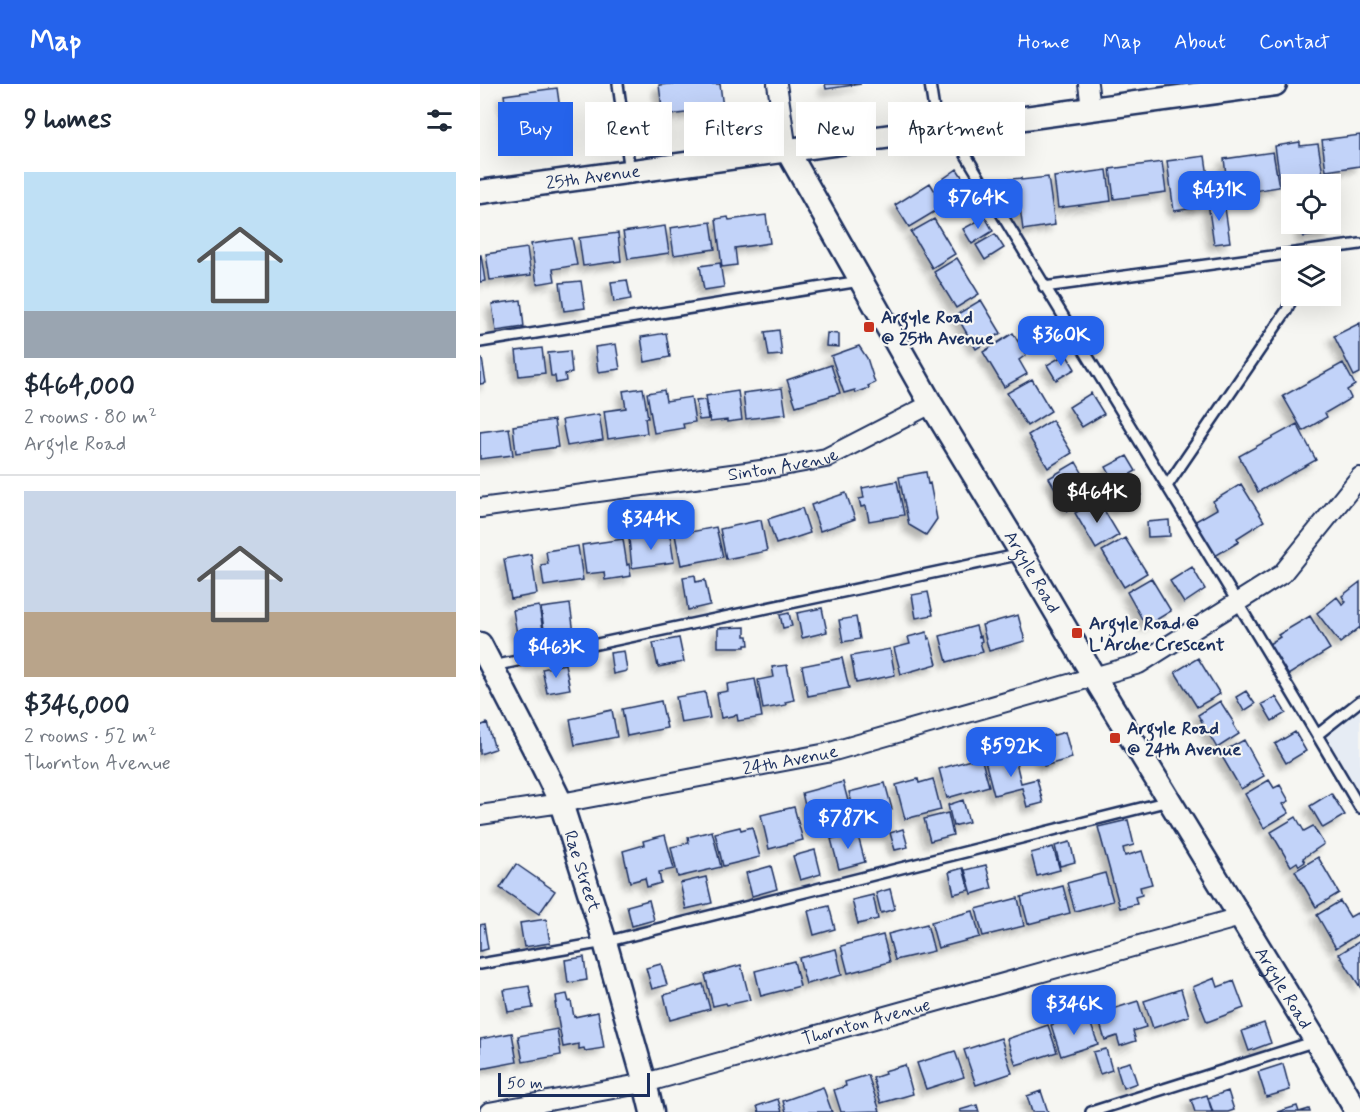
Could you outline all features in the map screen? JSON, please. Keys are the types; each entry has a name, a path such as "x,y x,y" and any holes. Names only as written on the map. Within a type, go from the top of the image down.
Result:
{"street":[{"path":"777,84 787,150"},
{"path":"1088,84 1091,109"},
{"name":"25th Avenue","path":"1025,118 1275,84"},
{"name":"25th Avenue","path":"480,192 888,136"},
{"name":"Argyle Road","path":"787,150 931,404 1357,1112"},
{"name":"Sinton Avenue","path":"480,508 761,470 826,458 931,404"},
{"name":"24th Avenue","path":"480,815 561,803 827,753 1138,664 1282,574 1360,477"},
{"name":"Rae Street","path":"480,644 486,667 540,760 561,803 605,942 652,1112"},
{"name":"Thornton Avenue","path":"489,1112 645,1083 1240,917"}],"lane":[{"path":"618,84 630,172"},
{"path":"930,84 936,102"},
{"path":"961,156 1167,486 1360,808"},
{"path":"1341,248 1360,244"},
{"path":"1044,287 1281,257"},
{"path":"480,342 860,281"},
{"path":"1167,486 1289,306"},
{"path":"486,667 1022,554"},
{"path":"1317,735 1360,701"},
{"path":"480,964 605,942 1169,801"},
{"path":"1090,1112 1316,1041"}],"shaded area":[{"path":"1360,710 1360,794 1326,736"}],"building":[{"path":"720,84 722,102 684,102 684,113 672,115 672,102 661,102 659,85"},
{"path":"825,84 861,84 826,89"},
{"path":"557,88 559,102 505,102 504,95"},
{"path":"1360,135 1360,166 1326,171 1322,140"},
{"path":"1300,142 1300,146 1318,144 1323,174 1281,174 1280,180 1275,146"},
{"path":"1273,152 1279,187 1241,193 1239,180 1227,182 1224,159"},
{"path":"1205,156 1209,183 1199,184 1202,207 1174,211 1167,161"},
{"path":"1162,162 1166,192 1114,199 1110,169"},
{"path":"957,169 970,189 956,198 943,179"},
{"path":"1107,170 1111,201 1058,208 1054,177"},
{"path":"1048,177 1055,225 1023,230 1020,207 1007,208 1003,180"},
{"path":"930,183 944,206 909,227 895,205"},
{"path":"1224,201 1230,242 1214,244 1208,203"},
{"path":"766,215 770,243 735,248 737,265 722,267 716,219 728,217 729,220"},
{"path":"985,217 993,231 972,244 963,229"},
{"path":"934,219 955,254 932,268 911,232"},
{"path":"711,222 715,249 674,255 670,228"},
{"path":"665,226 669,253 628,259 623,232"},
{"path":"618,233 621,261 583,266 579,238"},
{"path":"995,234 1004,248 985,260 976,245"},
{"path":"1303,234 1324,234 1303,237"},
{"path":"572,238 577,265 553,269 555,281 537,284 531,244"},
{"path":"527,248 531,275 490,280 486,254"},
{"path":"480,255 485,281 480,282"},
{"path":"957,258 979,294 956,308 934,272"},
{"path":"720,263 724,287 704,290 700,266"},
{"path":"627,280 631,299 614,302 611,282"},
{"path":"581,281 585,308 564,311 560,283"},
{"path":"521,300 524,327 496,331 492,304"},
{"path":"981,300 1001,333 976,349 956,315"},
{"path":"1360,323 1360,373 1354,376 1334,336"},
{"path":"779,330 782,355 769,356 765,332"},
{"path":"666,333 670,357 645,362 641,337"},
{"path":"827,333 839,334 839,347 826,346"},
{"path":"1013,333 1025,350 1026,355 1019,360 1027,374 1004,387 983,352"},
{"path":"616,344 620,369 598,372 595,347"},
{"path":"859,346 867,358 875,383 856,393 855,390 844,393 831,356"},
{"path":"542,348 545,373 519,376 516,351"},
{"path":"570,351 572,373 565,374 566,381 556,383 555,376 551,376 548,353"},
{"path":"1066,354 1075,369 1056,380 1047,365"},
{"path":"482,359 486,383 480,384 480,360"},
{"path":"1343,363 1355,385 1347,390 1351,398 1325,413 1327,417 1303,431 1283,396"},
{"path":"831,365 840,393 796,406 787,380"},
{"path":"1032,379 1051,411 1027,426 1007,393"},
{"path":"643,388 648,418 645,418 647,433 608,439 604,411 626,408 623,391"},
{"path":"782,388 786,414 746,419 743,393"},
{"path":"664,390 666,401 691,397 695,422 683,424 684,428 654,433 647,393"},
{"path":"738,391 742,420 710,422 706,396"},
{"path":"1091,393 1104,414 1082,427 1069,407"},
{"path":"705,400 708,419 699,420 696,401"},
{"path":"599,414 603,440 567,446 562,420"},
{"path":"554,420 558,447 516,453 513,426"},
{"path":"1052,420 1072,453 1048,468 1028,435"},
{"path":"1297,424 1316,460 1258,492 1239,456"},
{"path":"509,428 513,455 480,459 480,432"},
{"path":"1127,456 1136,471 1115,483 1106,467"},
{"path":"1076,462 1095,495 1068,511 1049,478"},
{"path":"926,472 937,519 926,535 909,525 899,477"},
{"path":"1131,477 1141,495 1117,509 1107,492"},
{"path":"897,481 904,515 869,521 866,506 861,507 859,499 864,498 862,488"},
{"path":"1241,484 1264,521 1237,538 1239,542 1215,556 1194,522 1217,509 1213,501"},
{"path":"846,493 855,519 820,531 811,505"},
{"path":"1098,500 1119,535 1096,549 1075,513"},
{"path":"802,508 810,533 776,544 768,519"},
{"path":"761,520 767,551 726,559 720,529"},
{"path":"1169,520 1170,536 1148,537 1147,522"},
{"path":"716,527 723,557 681,565 675,535"},
{"path":"670,536 674,562 632,568 629,539"},
{"path":"1125,538 1147,573 1124,587 1102,551"},
{"path":"623,539 631,576 605,580 604,572 586,574 582,545"},
{"path":"578,546 583,580 544,586 541,565 548,564 546,551"},
{"path":"531,554 537,594 511,599 504,559"},
{"path":"1192,567 1205,589 1184,603 1170,581"},
{"path":"695,575 696,582 705,580 710,605 688,610 683,577"},
{"path":"1151,578 1171,611 1146,626 1127,592"},
{"path":"1360,582 1360,629 1340,643 1317,613 1337,597 1343,605 1346,602 1342,596"},
{"path":"928,592 933,615 916,618 912,595"},
{"path":"570,604 574,633 545,637 541,608"},
{"path":"539,606 543,630 517,634 513,610"},
{"path":"822,608 827,632 802,638 797,613"},
{"path":"789,613 792,626 783,628 780,615"},
{"path":"1018,615 1025,641 989,651 982,625"},
{"path":"1310,616 1330,649 1288,675 1269,644 1280,637 1278,635"},
{"path":"856,617 860,639 843,642 839,620"},
{"path":"976,626 979,637 981,636 983,652 947,662 940,636"},
{"path":"745,627 745,636 748,636 749,645 718,647 718,628"},
{"path":"927,632 937,664 901,674 894,648 910,644 908,637"},
{"path":"679,638 684,662 658,667 653,643"},
{"path":"890,649 895,675 856,683 851,656"},
{"path":"624,651 627,671 613,674 610,653"},
{"path":"842,658 849,688 808,696 802,666"},
{"path":"1198,658 1220,694 1197,707 1175,672"},
{"path":"565,664 570,689 547,693 542,669"},
{"path":"787,665 794,700 785,702 786,705 763,709 758,680 774,677 772,667"},
{"path":"755,679 762,717 738,721 737,715 721,718 717,693 728,691 727,684"},
{"path":"1246,691 1255,704 1244,711 1236,697"},
{"path":"705,692 710,718 681,723 676,697"},
{"path":"1276,697 1286,713 1272,721 1262,704"},
{"path":"661,701 667,728 627,736 622,709"},
{"path":"1220,701 1239,734 1217,748 1198,715"},
{"path":"612,710 617,737 575,745 570,719"},
{"path":"487,723 495,749 480,754 480,726"},
{"path":"1065,732 1072,758 1044,766 1037,740"},
{"path":"1295,732 1306,751 1286,763 1275,744"},
{"path":"1244,740 1264,776 1241,789 1220,753"},
{"path":"1013,750 1021,783 1037,779 1043,803 1027,807 1022,788 994,795 984,757"},
{"path":"981,757 989,786 947,798 939,769"},
{"path":"918,779 919,783 933,779 941,810 905,819 896,785"},
{"path":"1269,780 1274,788 1280,785 1289,801 1283,804 1289,813 1264,828 1245,794"},
{"path":"843,782 853,820 811,830 802,793"},
{"path":"885,783 892,809 856,818 849,792"},
{"path":"1331,793 1345,815 1323,828 1310,806"},
{"path":"963,800 969,822 953,826 948,805"},
{"path":"794,807 803,840 769,849 761,815"},
{"path":"948,813 953,835 930,841 924,819"},
{"path":"1296,817 1304,831 1313,826 1324,844 1303,858 1305,862 1299,866 1297,862 1291,866 1271,832"},
{"path":"1128,820 1134,845 1123,848 1125,856 1142,851 1152,884 1140,887 1142,895 1135,897 1137,904 1120,908 1098,827"},
{"path":"740,827 741,830 752,827 760,857 723,866 715,833"},
{"path":"903,829 908,847 895,850 890,833"},
{"path":"712,831 721,867 678,877 671,847 689,843 688,837"},
{"path":"857,832 865,862 839,869 831,839"},
{"path":"665,835 674,869 659,872 661,883 647,887 645,878 630,882 623,851 644,845 643,841"},
{"path":"1070,842 1075,862 1060,866 1055,846"},
{"path":"1053,847 1060,870 1037,876 1031,853"},
{"path":"815,850 821,874 800,880 793,856"},
{"path":"1318,857 1339,893 1316,907 1295,871"},
{"path":"516,864 555,891 539,914 500,888"},
{"path":"986,865 992,888 972,894 965,870"},
{"path":"771,866 777,889 752,896 746,873"},
{"path":"963,868 969,890 954,894 949,872"},
{"path":"1105,873 1113,901 1075,911 1067,883"},
{"path":"706,877 712,903 686,909 680,883"},
{"path":"1063,886 1070,913 1028,924 1021,897"},
{"path":"890,889 895,909 881,913 876,893"},
{"path":"873,895 878,919 858,924 852,900"},
{"path":"1018,898 1024,926 983,936 976,909"},
{"path":"649,900 654,920 632,926 627,906"},
{"path":"1340,901 1350,917 1357,913 1360,918 1360,933 1336,948 1317,915"},
{"path":"829,906 835,929 814,935 808,911"},
{"path":"973,911 980,937 938,948 931,922"},
{"path":"546,919 550,943 524,947 520,923"},
{"path":"484,924 488,949 480,951 480,925"},
{"path":"927,924 934,951 895,960 888,934"},
{"path":"883,935 890,962 848,973 841,946"},
{"path":"1360,941 1360,987 1339,954"},
{"path":"836,949 842,975 806,984 799,958"},
{"path":"584,957 587,980 568,983 565,960"},
{"path":"794,961 800,986 761,996 755,971"},
{"path":"661,964 667,985 652,989 646,968"},
{"path":"741,965 750,1000 713,1006 705,975"},
{"path":"1215,978 1218,987 1234,981 1244,1008 1207,1022 1193,987"},
{"path":"703,984 710,1009 670,1020 664,995"},
{"path":"529,986 533,1008 508,1012 504,990"},
{"path":"1181,989 1189,1016 1153,1028 1144,1001"},
{"path":"567,994 574,1017 598,1012 604,1048 585,1051 584,1048 579,1049 579,1044 563,1047 555,1003 557,1003 556,996"},
{"path":"1138,1001 1146,1027 1133,1031 1136,1041 1120,1046 1117,1036 1105,1040 1097,1014"},
{"path":"1073,1018 1075,1023 1089,1019 1098,1044 1061,1056 1051,1025"},
{"path":"1264,1023 1271,1043 1249,1051 1242,1031"},
{"path":"1048,1025 1057,1052 1016,1065 1007,1039"},
{"path":"557,1029 561,1055 523,1062 518,1036"},
{"path":"512,1033 517,1062 480,1069 480,1039"},
{"path":"1001,1038 1012,1073 976,1085 964,1050"},
{"path":"1106,1049 1112,1070 1100,1074 1093,1052"},
{"path":"955,1051 964,1077 926,1089 917,1063"},
{"path":"1130,1062 1137,1083 1123,1088 1116,1066"},
{"path":"1283,1064 1290,1090 1266,1097 1258,1072"},
{"path":"905,1065 913,1094 881,1103 873,1078 885,1074 884,1071"},
{"path":"868,1075 880,1111 841,1112 834,1090 846,1086 845,1082"},
{"path":"823,1087 832,1112 786,1112 783,1101"},
{"path":"1041,1091 1048,1112 1032,1112 1027,1096"},
{"path":"1228,1091 1234,1110 1213,1112 1208,1098"},
{"path":"1207,1095 1212,1112 1195,1112 1191,1100"},
{"path":"778,1099 782,1112 759,1112 757,1106"},
{"path":"977,1105 979,1112 961,1112 960,1110"},
{"path":"1297,1106 1299,1112 1277,1112"}],"place":[{"name":"Argyle Road @ 25th Avenue","path":"869,327"},
{"name":"Argyle Road @ L'Arche Crescent","path":"1077,633"},
{"name":"Argyle Road @ 24th Avenue","path":"1115,738"}]}
